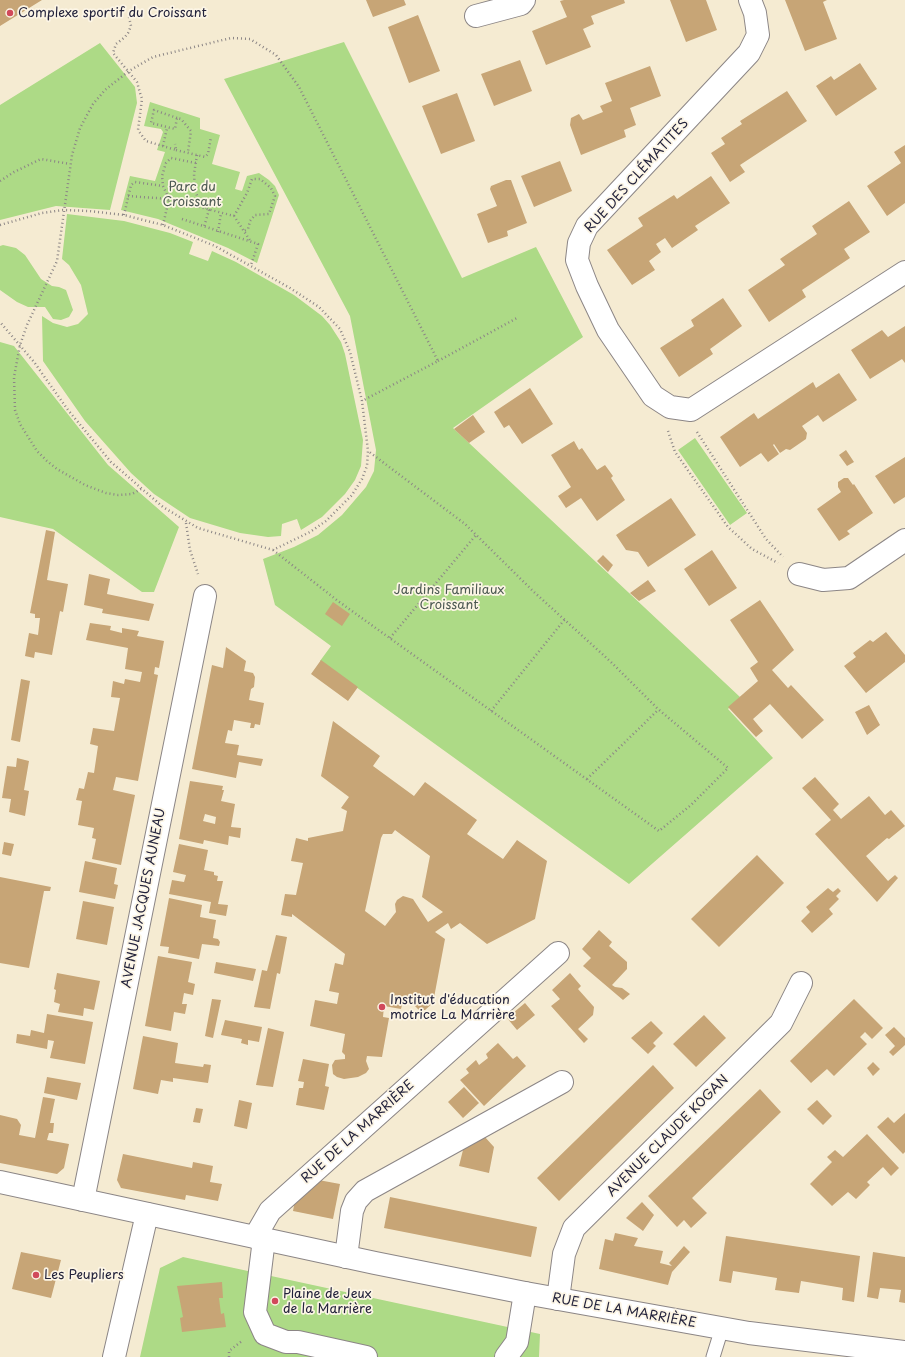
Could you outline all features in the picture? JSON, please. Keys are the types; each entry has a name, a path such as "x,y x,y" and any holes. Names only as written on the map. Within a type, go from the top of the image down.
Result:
{"street":[{"path":"476,16 521,4 524,0"},
{"name":"RUE DES CLÉMATITES","path":"680,408 653,396 608,330 587,286 577,260 579,243 588,226 749,53 758,35 755,13 750,0"},
{"path":"680,408 905,272"},
{"path":"799,574 823,580 849,578 905,540"},
{"name":"AVENUE JACQUES AUNEAU","path":"83,1200 206,596"},
{"name":"RUE DE LA MARRIÈRE","path":"259,1238 270,1211 558,953"},
{"name":"AVENUE CLAUDE KOGAN","path":"558,1299 564,1254 574,1228 781,1023 802,983"},
{"path":"346,1257 352,1211 356,1201 365,1190 562,1082"},
{"name":"RUE DE LA MARRIÈRE","path":"0,1182 346,1257 525,1293 722,1328 905,1352"},
{"path":"114,1357 147,1214"},
{"path":"259,1238 255,1312 265,1334 286,1342 298,1342 366,1357"},
{"path":"506,1357 517,1342 525,1293"}],"lane":[{"path":"713,1357 722,1328"}],"path":[{"path":"128,17 131,26 125,37 116,44 113,52 137,82 142,99 138,130 146,141 176,150 205,156 208,154 211,137"},
{"path":"140,489 132,494 118,495 85,485 57,470 37,451 20,424 15,410 14,377 20,345 27,325 57,261 70,164 80,128 93,104 105,90 129,71 153,57 231,38 250,39 276,55 299,87 438,361"},
{"path":"177,118 174,129 151,122 154,110 181,119 191,131 188,152"},
{"path":"162,146 167,128"},
{"path":"175,144 176,150"},
{"path":"197,154 195,190 199,201 209,210"},
{"path":"163,226 169,199 163,186 162,176 166,163 171,158 196,163"},
{"path":"0,181 14,172 41,159 70,164"},
{"path":"234,216 247,193 252,179 260,179 271,188 275,196 269,214 255,215 250,221 248,229 244,231"},
{"path":"124,215 131,185 135,182 163,186"},
{"path":"128,196 169,199 234,216 251,242"},
{"path":"0,225 63,210 124,215 163,226 215,246 251,265 319,307 334,321 345,339 350,352 362,401 368,451 367,466 362,479 352,495 326,520 315,528 273,550"},
{"path":"204,227 209,210"},
{"path":"218,232 222,213"},
{"path":"182,219 258,244 251,265"},
{"path":"362,401 517,318"},
{"path":"0,322 34,362 72,416 111,462 140,489 163,507 198,528 273,550 338,601 659,832 691,805 728,768 658,709 611,662 465,524 368,451"},
{"path":"680,408 766,539 799,574 752,549 728,527 675,452 667,433 680,408"},
{"path":"186,522 190,550 206,596"},
{"path":"390,638 476,534"},
{"path":"491,711 565,619"},
{"path":"587,779 658,709"}],"green space":[{"name":"Jardins Familiaux Croissant","path":"344,42 462,278 536,247 583,337 453,428 740,697 728,709 773,758 629,884 320,661 331,646 275,605 263,559 294,547 318,535 342,515 366,487 374,471 376,450 350,316 224,79"},
{"path":"100,43 135,87 137,103 110,210 56,206 0,220 0,105"},
{"name":"Parc du Croissant","path":"150,102 200,118 200,129 220,135 212,164 240,172 235,189 242,191 247,176 259,173 275,186 279,195 257,263 228,248 158,219 121,210 130,176 155,181 165,152 157,150 163,132 161,129 144,126"},
{"name":"Parc du Croissant","path":"67,214 124,221 170,233 193,242 189,254 208,261 212,251 236,262 294,295 322,316 330,325 341,342 345,354 363,440 361,466 355,480 345,494 322,517 301,530 297,519 282,524 281,536 268,537 240,533 190,518 154,494 131,473 85,421 43,361 42,316 53,323 67,327 78,324 88,314 81,285 69,265 62,259"},
{"path":"3,245 16,248 25,255 41,279 52,286 66,290 73,310 69,317 61,320 53,319 45,307 28,307 17,302 0,290 0,246"},
{"path":"0,342 14,346 108,465 179,527 154,592 142,592 53,529 0,517"},
{"path":"695,438 747,513 730,525 678,450"},
{"name":"Plaine de Jeux de la Marrière","path":"183,1257 540,1334 539,1357 140,1357 160,1268"}],"building":[{"name":"Complexe sportif du Croissant","path":"0,0 42,0 0,26"},
{"path":"366,0 404,0 406,5 373,17"},
{"path":"624,0 625,3 591,16 594,24 583,29 591,47 546,65 532,31 567,17 560,1"},
{"path":"670,0 706,0 717,30 686,42"},
{"path":"785,0 827,0 823,2 837,39 805,51"},
{"path":"418,15 440,71 409,83 388,27"},
{"path":"520,60 532,91 494,106 481,74"},
{"path":"860,63 877,89 836,116 816,86 831,76 834,80"},
{"path":"650,66 661,96 630,108 636,125 624,130 626,137 581,155 570,125 571,118 579,114 583,120 603,112 600,106 612,101 605,83"},
{"path":"787,91 807,121 740,165 745,172 730,182 711,153 725,144 721,138 742,124 740,121"},
{"path":"457,93 475,141 441,154 422,106"},
{"path":"905,145 905,203 887,216 867,186 901,163 894,152"},
{"path":"560,161 572,191 534,207 521,176"},
{"path":"711,176 730,203 695,226 698,230 672,248 665,238 656,244 661,252 649,261 655,270 632,285 607,250 643,226 638,218 674,195 677,199"},
{"path":"506,180 511,180 527,223 507,231 508,236 488,243 477,214 497,206 490,189 491,186"},
{"path":"849,201 870,232 844,249 850,258 802,290 806,297 769,322 748,290 785,265 780,259 817,234 812,226"},
{"path":"723,298 742,326 710,349 713,354 679,377 660,348 694,326 691,320"},
{"path":"905,326 905,363 902,359 870,379 851,350 882,330 888,337"},
{"path":"839,373 857,400 823,422 818,415 802,426 807,433 806,439 790,450 786,449 780,453 774,444 773,445 779,454 768,462 761,453 740,467 720,437 754,413 758,419 813,382 816,388"},
{"path":"530,388 553,424 522,444 509,425 504,428 494,412"},
{"path":"473,415 485,432 469,443 454,429"},
{"path":"574,441 579,450 582,448 597,470 605,465 613,476 611,478 625,500 597,521 581,498 566,508 558,496 571,487 551,455"},
{"path":"846,450 854,462 847,466 839,455"},
{"path":"905,457 905,497 894,504 875,476"},
{"path":"844,478 848,478 853,485 854,484 873,513 847,531 850,534 839,541 817,509 841,492 838,487 838,482"},
{"path":"671,498 696,535 648,567 638,552 626,550 616,535"},
{"path":"46,530 55,532 47,580 68,584 63,612 60,611 52,655 35,652 34,658 25,656 29,633 38,635 40,618 35,618 35,614 30,613"},
{"path":"712,550 737,588 709,606 684,569"},
{"path":"603,555 613,565 608,572 597,561"},
{"path":"89,574 110,579 107,594 154,604 149,621 102,613 103,609 84,605"},
{"path":"648,580 656,591 639,601 630,593"},
{"path":"760,600 794,650 772,670 788,688 791,685 824,720 802,739 770,704 753,719 763,731 756,737 728,707 758,681 750,668 758,662 730,620"},
{"path":"333,602 350,614 342,626 325,614"},
{"path":"90,623 111,626 110,630 122,633 122,628 139,631 137,636 164,641 159,668 155,667 154,674 158,675 138,781 116,777 113,790 135,795 121,865 92,859 96,839 92,838 94,828 78,825 82,801 76,800 79,788 84,789 88,772 94,773 98,746 90,744 93,728 114,731 120,698 111,697 113,681 124,684 125,679 140,682 142,672 125,669 128,648 86,640"},
{"path":"886,632 905,655 905,662 866,693 844,666 856,657 853,653 870,640 873,642"},
{"path":"226,647 246,661 244,671 253,673 255,677 254,687 251,689 249,700 264,703 260,725 255,724 254,728 250,728 251,723 234,720 232,731 228,730 225,743 239,745 237,755 263,759 261,766 239,762 236,778 192,769 212,665 223,668"},
{"path":"321,660 358,687 348,701 311,674"},
{"path":"21,679 30,681 20,742 11,740"},
{"path":"869,705 880,725 867,735 855,712"},
{"path":"333,721 380,756 373,766 414,796 425,782 477,820 467,834 503,859 517,840 547,861 535,919 487,944 460,923 451,929 448,923 435,932 445,939 433,1003 425,1010 419,1010 414,1005 413,999 404,997 401,1009 384,1006 383,1017 389,1018 382,1057 367,1056 366,1061 369,1069 366,1073 358,1077 344,1079 333,1074 332,1065 335,1060 345,1059 345,1055 342,1052 345,1034 310,1026 315,1000 337,1004 339,993 329,991 335,963 343,965 345,954 292,914 292,917 281,915 285,894 296,895 303,863 291,861 296,838 308,841 308,838 343,831 347,811 341,808 349,797 321,776","holes":["395,830 430,856 422,897 443,912 428,922 413,899 403,896 397,900 395,904 396,912 385,926 365,911 383,834 392,834"]},
{"path":"17,758 29,761 24,790 29,791 25,816 9,812 11,799 2,798 7,766 16,767"},
{"path":"815,777 839,804 833,810 841,819 869,796 885,815 891,810 905,826 889,839 887,838 866,856 888,881 895,875 898,878 877,902 815,834 831,820 802,788"},
{"path":"190,781 223,786 222,790 224,790 221,801 235,804 231,827 241,828 240,838 229,836 228,845 204,840 203,844 179,839","holes":["205,814 216,817 215,824 203,821"]},
{"path":"4,842 14,844 11,856 2,854"},
{"path":"179,844 208,850 204,870 214,872 214,875 218,876 217,881 223,881 218,904 228,905 226,916 209,913 211,902 169,894 172,880 184,882 186,875 173,872"},
{"path":"757,855 784,883 719,947 691,919"},
{"path":"85,861 117,868 114,884 118,885 115,899 79,892"},
{"path":"0,877 51,887 50,891 44,891 29,968 0,963"},
{"path":"828,888 833,892 838,888 841,891 836,896 839,899 829,909 833,914 812,933 801,921 810,912 806,907"},
{"path":"169,898 202,905 200,917 216,920 213,938 218,939 220,942 219,946 202,944 199,959 168,953 169,947 160,946"},
{"path":"83,901 114,907 107,945 76,939"},
{"path":"599,930 612,942 609,946 627,962 627,969 612,985 622,988 630,994 623,1000 583,966 591,958 582,949"},
{"path":"276,935 287,937 280,974 277,973 270,1009 254,1007 262,970 267,971"},
{"path":"158,956 192,962 188,982 195,984 193,995 184,993 182,1004 187,1004 185,1014 174,1012 171,1031 145,1026"},
{"path":"216,962 256,969 253,981 214,973"},
{"path":"57,973 100,981 94,1010 84,1008 83,1016 58,1012 60,1004 54,1002 56,990 54,989"},
{"path":"570,973 581,986 578,989 594,1007 593,1015 578,1029 588,1039 584,1043 551,1006 560,999 552,990"},
{"path":"212,999 221,1000 213,1038 205,1036"},
{"path":"854,999 883,1028 872,1039 865,1032 860,1037 867,1044 834,1076 827,1069 811,1083 790,1061"},
{"path":"525,1003 535,1015 517,1030 507,1018"},
{"path":"47,1014 93,1022 85,1064 50,1058 54,1041 48,1040 47,1049 16,1043 17,1034 30,1036 31,1030 44,1033"},
{"path":"704,1015 726,1038 696,1067 673,1044"},
{"path":"225,1020 262,1027 259,1042 248,1040 248,1045 241,1043 242,1039 221,1035"},
{"path":"651,1021 663,1033 653,1043 656,1046 648,1054 631,1038"},
{"path":"894,1027 905,1038 905,1045 893,1056 889,1052 895,1046 885,1035"},
{"path":"268,1028 284,1032 273,1087 256,1085"},
{"path":"143,1036 178,1043 175,1063 203,1067 204,1064 211,1065 208,1083 173,1078 173,1082 161,1080 158,1094 133,1089"},
{"path":"498,1043 513,1059 517,1056 526,1066 484,1106 460,1080 469,1073 466,1069 476,1060 479,1065 488,1058 486,1054"},
{"path":"303,1059 329,1064 325,1086 329,1087 324,1110 296,1105 299,1088 303,1088 304,1082 298,1081"},
{"path":"873,1062 880,1069 873,1076 867,1068"},
{"path":"653,1065 674,1088 559,1201 537,1178"},
{"path":"47,1077 81,1083 77,1100 44,1093"},
{"path":"464,1087 479,1103 463,1118 448,1102"},
{"path":"760,1089 781,1112 692,1198 707,1213 691,1228 684,1220 677,1227 648,1196"},
{"path":"43,1097 55,1099 50,1123 54,1123 53,1133 49,1133 47,1140 69,1144 64,1168 57,1174 0,1163 0,1115 17,1119 21,1125 19,1135 35,1138"},
{"path":"239,1100 252,1103 247,1129 234,1126"},
{"path":"817,1100 832,1116 823,1125 807,1109"},
{"path":"196,1108 203,1109 200,1123 193,1122"},
{"path":"905,1113 905,1152 903,1154 877,1127 888,1117 894,1123"},
{"path":"867,1134 899,1168 891,1176 883,1167 867,1182 870,1185 856,1199 848,1192 832,1206 810,1184 832,1162 827,1157 835,1150 843,1157"},
{"path":"484,1136 494,1147 489,1173 459,1166 464,1146"},
{"path":"123,1154 192,1168 193,1162 213,1166 210,1182 222,1184 218,1201 186,1195 185,1200 121,1188 117,1180"},
{"path":"313,1179 340,1184 333,1219 293,1211 296,1195"},
{"path":"390,1197 537,1227 531,1257 384,1228"},
{"path":"642,1202 654,1215 643,1231 626,1218"},
{"path":"615,1233 638,1238 634,1246 663,1251 660,1263 672,1266 669,1263 684,1246 690,1252 672,1272 668,1285 599,1269 605,1239 613,1241"},
{"path":"726,1236 860,1256 854,1302 842,1300 843,1288 801,1281 799,1293 775,1290 777,1278 733,1271 731,1283 719,1281"},
{"name":"Les Peupliers","path":"21,1252 61,1260 51,1298 12,1289"},
{"path":"873,1252 905,1257 905,1303 899,1302 901,1290 880,1288 878,1299 867,1297"},
{"path":"222,1282 223,1298 219,1298 221,1314 224,1313 226,1327 182,1332 180,1318 183,1317 177,1286"}],"place":[{"name":"Complexe sportif du Croissant","path":"10,13"},
{"name":"Institut d'éducation motrice La Marrière","path":"382,1007"},
{"name":"Les Peupliers","path":"36,1275"},
{"name":"Plaine de Jeux de la Marrière","path":"275,1301"}]}
